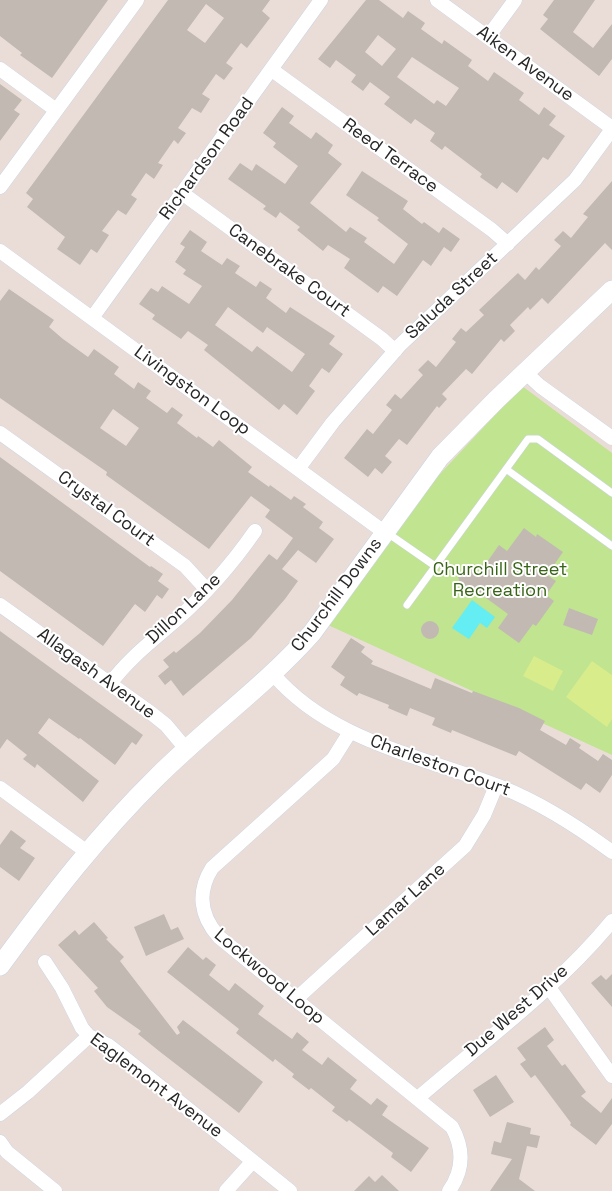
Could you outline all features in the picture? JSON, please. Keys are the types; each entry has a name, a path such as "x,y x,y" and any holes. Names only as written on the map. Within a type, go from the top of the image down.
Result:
{"street":[{"path":"0,187 137,0"},
{"name":"Richardson Road","path":"92,318 321,0"},
{"name":"Aiken Avenue","path":"437,0 612,129"},
{"path":"488,37 515,0"},
{"path":"0,69 56,110"},
{"name":"Reed Terrace","path":"272,70 492,230 508,244"},
{"name":"Saluda Street","path":"298,468 332,422 394,352 575,180 612,129"},
{"name":"Canebrake Court","path":"182,193 382,339 394,352"},
{"name":"Livingston Loop","path":"0,250 384,532"},
{"name":"Churchill Downs","path":"0,966 87,852 158,775 273,674 312,633 440,457 525,372 612,290"},
{"path":"525,372 540,386 612,438"},
{"name":"Crystal Court","path":"0,433 185,566 207,590"},
{"name":"Dillon Lane","path":"110,684 127,662 221,577 255,531"},
{"name":"Allagash Avenue","path":"0,605 166,725 187,750"},
{"name":"Charleston Court","path":"273,674 294,697 328,721 350,732 496,786 539,805 612,852"},
{"name":"Lockwood Loop","path":"350,732 332,759 212,868 202,890 202,904 209,926 219,937 444,1119 457,1137 461,1161 459,1173 449,1191"},
{"name":"Lamar Lane","path":"296,999 464,846 484,814 496,786"},
{"path":"0,788 87,852"},
{"name":"Due West Drive","path":"418,1098 548,986 580,956 612,921"},
{"name":"Eaglemont Avenue","path":"45,962 62,988 82,1028 89,1036 108,1045 121,1055 290,1191"},
{"path":"548,986 612,1076"},
{"path":"0,1114 28,1092 89,1036"},
{"path":"0,1142 7,1152 55,1191"},
{"path":"226,1191 253,1161"}],"lane":[{"path":"406,605 528,438 533,437 612,493"},
{"path":"506,469 612,546"},
{"path":"384,532 435,566"}],"green space":[{"name":"Churchill Street Recreation","path":"522,386 612,453 612,755 328,625 426,489"},
{"path":"534,656 563,671 553,691 523,676"},
{"path":"592,661 612,675 612,719 607,727 566,697"}],"water":[{"path":"472,600 495,617 487,628 480,623 469,639 452,628"}],"building":[{"path":"0,0 108,0 52,78 20,55 22,53 0,36"},
{"path":"168,0 270,0 262,11 270,18 247,48 241,43 226,63 233,68 224,80 216,74 202,94 210,99 201,113 192,108 178,128 186,133 178,144 174,140 158,163 163,165 154,179 146,173 131,195 137,199 126,215 118,210 102,231 109,235 97,253 91,249 80,265 57,249 65,237 27,207 33,199 26,193","holes":["206,4 224,18 205,43 187,30"]},
{"path":"366,0 379,0 403,18 408,11 425,23 421,29 442,44 444,40 472,60 468,66 488,81 494,72 524,93 519,100 539,115 544,107 556,116 549,125 565,136 548,160 543,157 517,193 502,182 497,189 480,177 482,174 445,146 442,150 430,141 435,133 415,119 411,124 384,104 390,97 370,82 363,91 351,82 356,75 336,60 330,68 318,59","holes":["378,35 396,49 382,66 365,52","412,57 459,88 446,106 437,100 434,104 397,77"]},
{"path":"554,0 595,0 573,32 593,48 612,24 612,59 599,76 540,29 548,19 543,15"},
{"path":"0,84 22,100 14,110 20,114 0,141"},
{"path":"282,107 294,116 289,123 311,139 316,132 333,145 328,153 342,164 310,203 346,232 350,227 367,238 364,242 394,264 408,244 377,220 379,218 346,195 362,171 408,201 403,209 422,224 424,222 439,233 443,227 460,239 451,252 444,247 431,266 423,260 397,296 383,286 378,293 344,268 350,259 328,245 323,251 297,230 300,227 280,212 276,218 263,209 266,206 228,179 240,163 252,171 256,164 285,184 298,166 273,147 276,143 263,133"},
{"path":"612,181 612,250 605,243 548,304 542,298 530,310 528,307 510,325 515,331 504,342 501,339 472,374 466,369 442,394 447,399 439,408 437,406 407,445 399,439 385,456 392,462 382,474 375,468 368,477 344,458 367,429 373,434 392,410 386,405 395,394 401,399 423,375 418,370 428,360 436,367 456,342 452,339 461,328 466,332 484,315 479,310 518,273 525,280 536,267 539,270 561,246 554,240 563,231 571,238 588,217 583,214"},
{"path":"190,230 207,242 201,251 222,265 227,258 240,266 235,273 256,287 260,281 272,289 266,298 286,313 290,307 335,336 329,344 343,354 329,373 322,368 309,386 315,391 297,415 284,404 279,410 204,350 208,345 188,331 181,339 152,319 155,315 139,304 151,288 158,292 162,286 189,304 202,286 183,274 186,270 175,262 185,247 180,244","holes":["228,307 263,333 267,327 305,354 292,372 257,346 252,352 215,325"]},
{"path":"9,289 54,320 49,327 63,339 88,357 94,349 119,367 114,374 134,389 138,382 151,391 146,398 167,413 172,407 183,415 177,423 197,438 198,436 213,447 219,440 252,467 248,472 291,500 294,496 306,504 303,507 323,522 319,528 334,539 316,563 298,550 282,569 298,581 285,599 251,638 183,696 171,680 165,685 158,676 169,667 163,660 174,651 176,653 200,633 232,600 269,554 277,560 293,538 265,517 270,510 251,496 209,549 106,475 107,472 0,398 0,301","holes":["113,409 139,428 126,446 100,428"]},
{"path":"0,457 150,567 163,574 158,581 169,589 162,599 157,595 145,612 135,604 103,646 0,571"},
{"path":"524,528 536,537 537,534 563,552 547,575 556,581 546,595 554,601 536,626 533,624 519,643 498,628 508,614 471,587 466,588 460,583 458,577 463,571 470,569 478,575 499,545 507,551"},
{"path":"569,608 598,619 592,635 563,625"},
{"path":"430,621 436,624 439,630 436,636 430,639 424,636 421,630 424,624"},
{"path":"0,631 143,735 136,745 132,742 115,765 80,738 49,718 38,733 99,781 83,802 37,764 35,768 23,759 27,755 7,739 0,749"},
{"path":"351,638 365,647 361,652 373,661 371,664 431,689 435,678 472,693 473,691 519,708 545,721 540,730 566,745 570,738 581,745 579,748 598,761 603,754 612,760 612,775 600,793 586,783 581,790 519,751 516,756 452,730 451,733 432,725 435,718 410,708 407,716 388,708 389,705 359,693 357,696 340,685 345,677 331,667"},
{"path":"11,830 26,841 20,848 35,858 19,881 0,867 0,845"},
{"path":"164,914 171,930 178,927 184,939 146,956 134,927"},
{"path":"94,922 108,938 106,939 124,957 120,961 177,1035 180,1033 177,1027 183,1020 263,1082 239,1113 138,1034 141,1031 107,1007 94,991 98,988 58,945 75,930 79,935"},
{"path":"188,947 203,960 206,957 216,965 209,975 229,991 235,983 264,1006 258,1014 292,1039 297,1032 309,1042 302,1050 322,1065 328,1057 357,1080 350,1089 371,1105 377,1098 388,1106 382,1115 429,1148 411,1172 391,1157 393,1153 349,1120 347,1122 332,1111 335,1107 311,1088 309,1090 292,1077 294,1074 275,1059 273,1062 236,1033 239,1029 167,972"},
{"path":"612,974 612,1007 591,983 601,975 606,980"},
{"path":"545,1027 554,1040 547,1046 562,1066 565,1064 586,1092 581,1096 601,1113 612,1098 612,1124 596,1145 570,1125 571,1123 535,1075 531,1078 520,1064 526,1060 517,1048"},
{"path":"496,1075 514,1102 490,1117 473,1090"},
{"path":"507,1122 531,1128 530,1134 540,1136 537,1148 527,1146 519,1179 535,1191 490,1191 512,1159 491,1154 494,1141 501,1143"},
{"path":"382,1175 399,1191 354,1191 369,1176 375,1182"}]}
